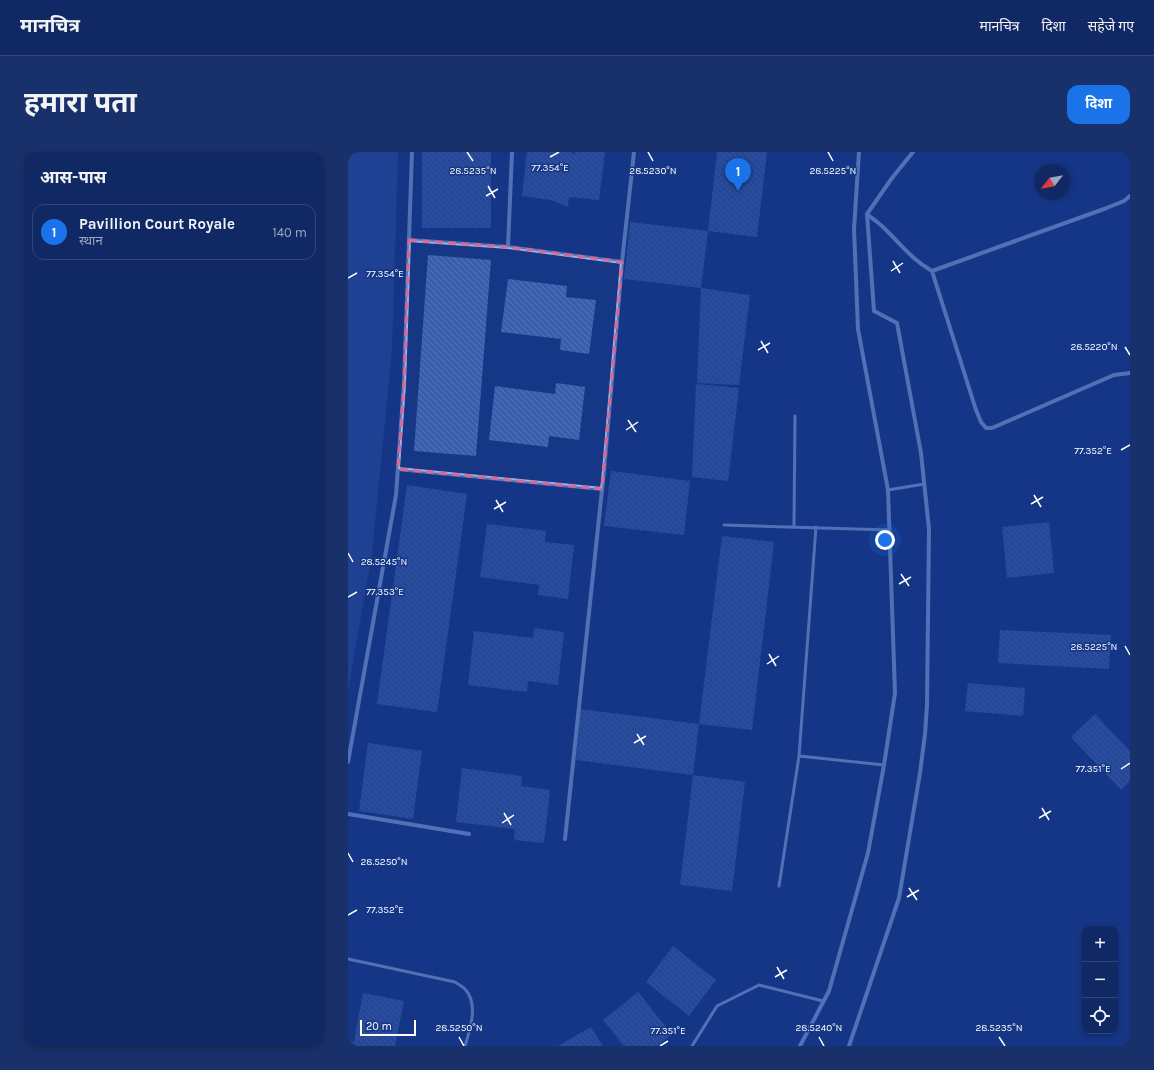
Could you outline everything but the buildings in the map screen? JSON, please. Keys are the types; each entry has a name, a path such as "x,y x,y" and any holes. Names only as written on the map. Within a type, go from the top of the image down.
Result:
{"street":[{"path":"348,762 396,495 404,384 412,152"},
{"path":"508,247 512,152"},
{"path":"565,839 602,489 622,262 634,152"},
{"path":"800,1046 829,991 868,853 895,693 888,490 858,329 854,229 859,152"},
{"path":"849,1046 899,898 925,734 929,652 929,530 921,453 897,323 874,311 867,214 892,178 913,152"},
{"path":"932,271 1104,209 1124,201 1130,196"},
{"path":"867,214 888,231 918,263 932,271 976,410 981,422 986,428 992,428 1114,375 1130,374"},
{"path":"409,240 508,247 622,262"},
{"path":"398,468 602,489"},
{"path":"348,814 469,834"}],"lane":[{"path":"794,526 795,416"},
{"path":"888,490 924,484"},
{"path":"724,525 890,530"},
{"path":"779,886 799,756 816,527"},
{"path":"799,756 884,765"},
{"path":"348,959 455,982 466,990 472,1003 472,1020 465,1046"},
{"path":"692,1046 717,1006 759,985 823,1001"}],"highlighted area":[{"path":"409,240 508,247 622,262 602,489 398,469 404,384"}],"shaded area":[{"path":"348,152 398,152 392,350 372,553 348,691"}],"place":[{"name":"Pavillion Court Royale","path":"738,191"}]}
